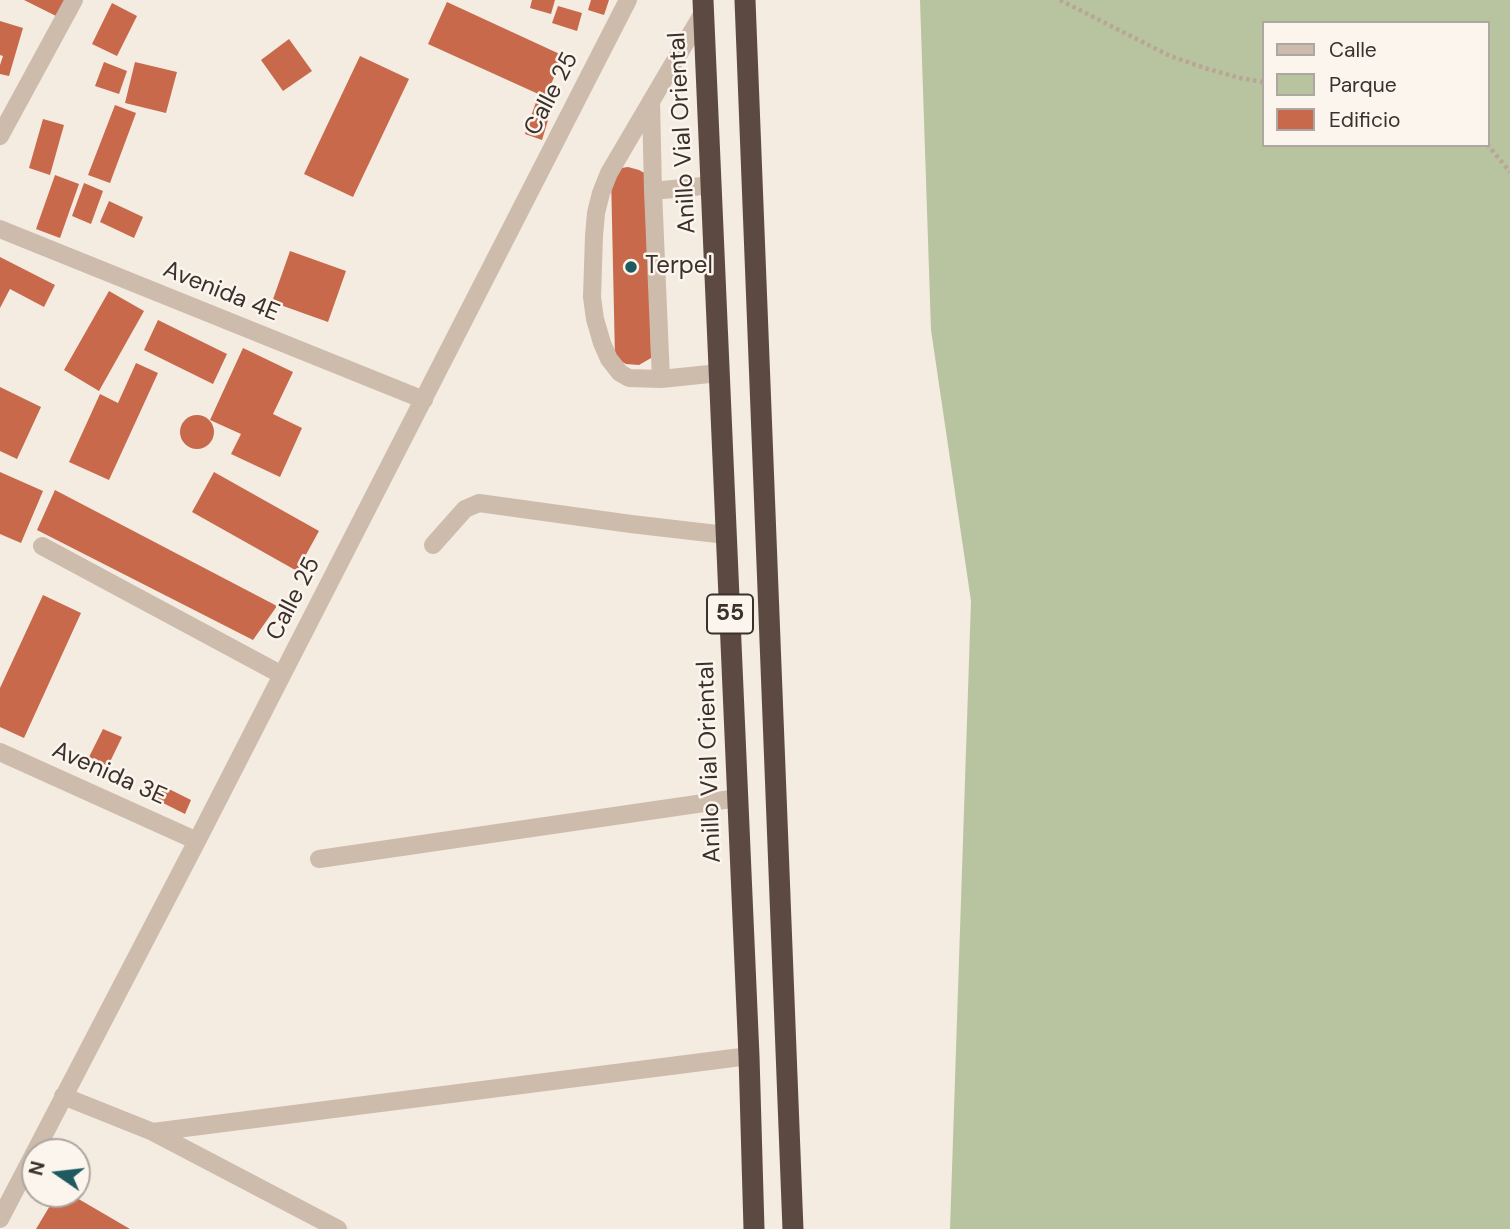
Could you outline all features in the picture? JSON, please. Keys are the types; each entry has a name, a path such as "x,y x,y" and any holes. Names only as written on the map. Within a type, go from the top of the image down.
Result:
{"highway":[{"name":"55","path":"745,0 793,1229"},
{"name":"Anillo Vial Oriental","path":"703,7 749,1056 754,1229"}],"street":[{"path":"0,136 74,0"},
{"name":"Calle 25","path":"0,1219 628,0"},
{"path":"703,7 618,154 601,193 594,236 592,297 602,343 609,359 620,373 629,378 661,379 719,373"},
{"path":"651,101 661,379"},
{"path":"653,191 712,185"},
{"name":"Avenida 4E","path":"0,229 424,400"},
{"path":"433,545 465,509 479,503 726,535"},
{"path":"42,546 282,675"},
{"name":"Avenida 3E","path":"0,752 197,841"},
{"path":"319,859 738,798"},
{"path":"153,1132 749,1056"},
{"path":"63,1096 153,1132 338,1229"}],"path":[{"path":"1060,0 1170,56 1240,78 1262,82"},
{"path":"1489,146 1510,172"}],"green space":[{"path":"920,0 1510,0 1510,1229 950,1229 971,601 931,330"}],"building":[{"path":"24,0 69,0 60,18"},
{"path":"532,0 555,0 551,14 530,8"},
{"path":"591,0 609,0 604,15 588,10"},
{"path":"447,2 564,56 545,97 428,44"},
{"path":"112,3 137,16 117,56 92,44"},
{"path":"558,6 582,13 577,31 552,23"},
{"path":"0,21 23,28 9,76 0,74 3,56 0,55"},
{"path":"289,39 312,71 283,91 261,60"},
{"path":"360,56 409,79 353,197 304,174"},
{"path":"104,62 127,71 119,94 95,86"},
{"path":"135,62 177,72 166,113 125,103"},
{"path":"536,102 552,107 542,140 525,134"},
{"path":"115,105 136,113 110,183 88,175"},
{"path":"43,119 64,125 50,175 29,168"},
{"name":"Terpel","path":"628,167 648,175 651,358 639,365 626,364 615,358 611,175"},
{"path":"55,175 79,184 60,238 36,229"},
{"path":"84,183 103,191 91,224 72,216"},
{"path":"109,201 143,217 134,238 100,222"},
{"path":"290,251 346,271 328,322 272,302"},
{"path":"0,257 55,285 44,307 10,289 0,308"},
{"path":"109,291 144,311 99,391 64,370"},
{"path":"158,320 227,354 213,384 144,350"},
{"path":"243,348 293,372 273,414 302,428 280,477 231,454 241,434 210,420"},
{"path":"136,363 158,373 109,480 69,462 100,394 118,403"},
{"path":"0,387 41,407 17,459 0,451"},
{"path":"197,415 209,420 214,432 209,444 197,449 185,444 180,432 185,420"},
{"path":"0,472 43,491 21,543 0,534"},
{"path":"214,472 319,531 297,571 192,512"},
{"path":"55,490 277,606 253,640 37,530"},
{"path":"43,595 81,613 24,738 0,727 0,688"},
{"path":"103,729 122,737 108,766 89,757"},
{"path":"163,786 191,800 185,814 157,800"},
{"path":"91,1206 130,1229 36,1229 49,1208"}],"place":[{"name":"Terpel","path":"631,267"}]}
